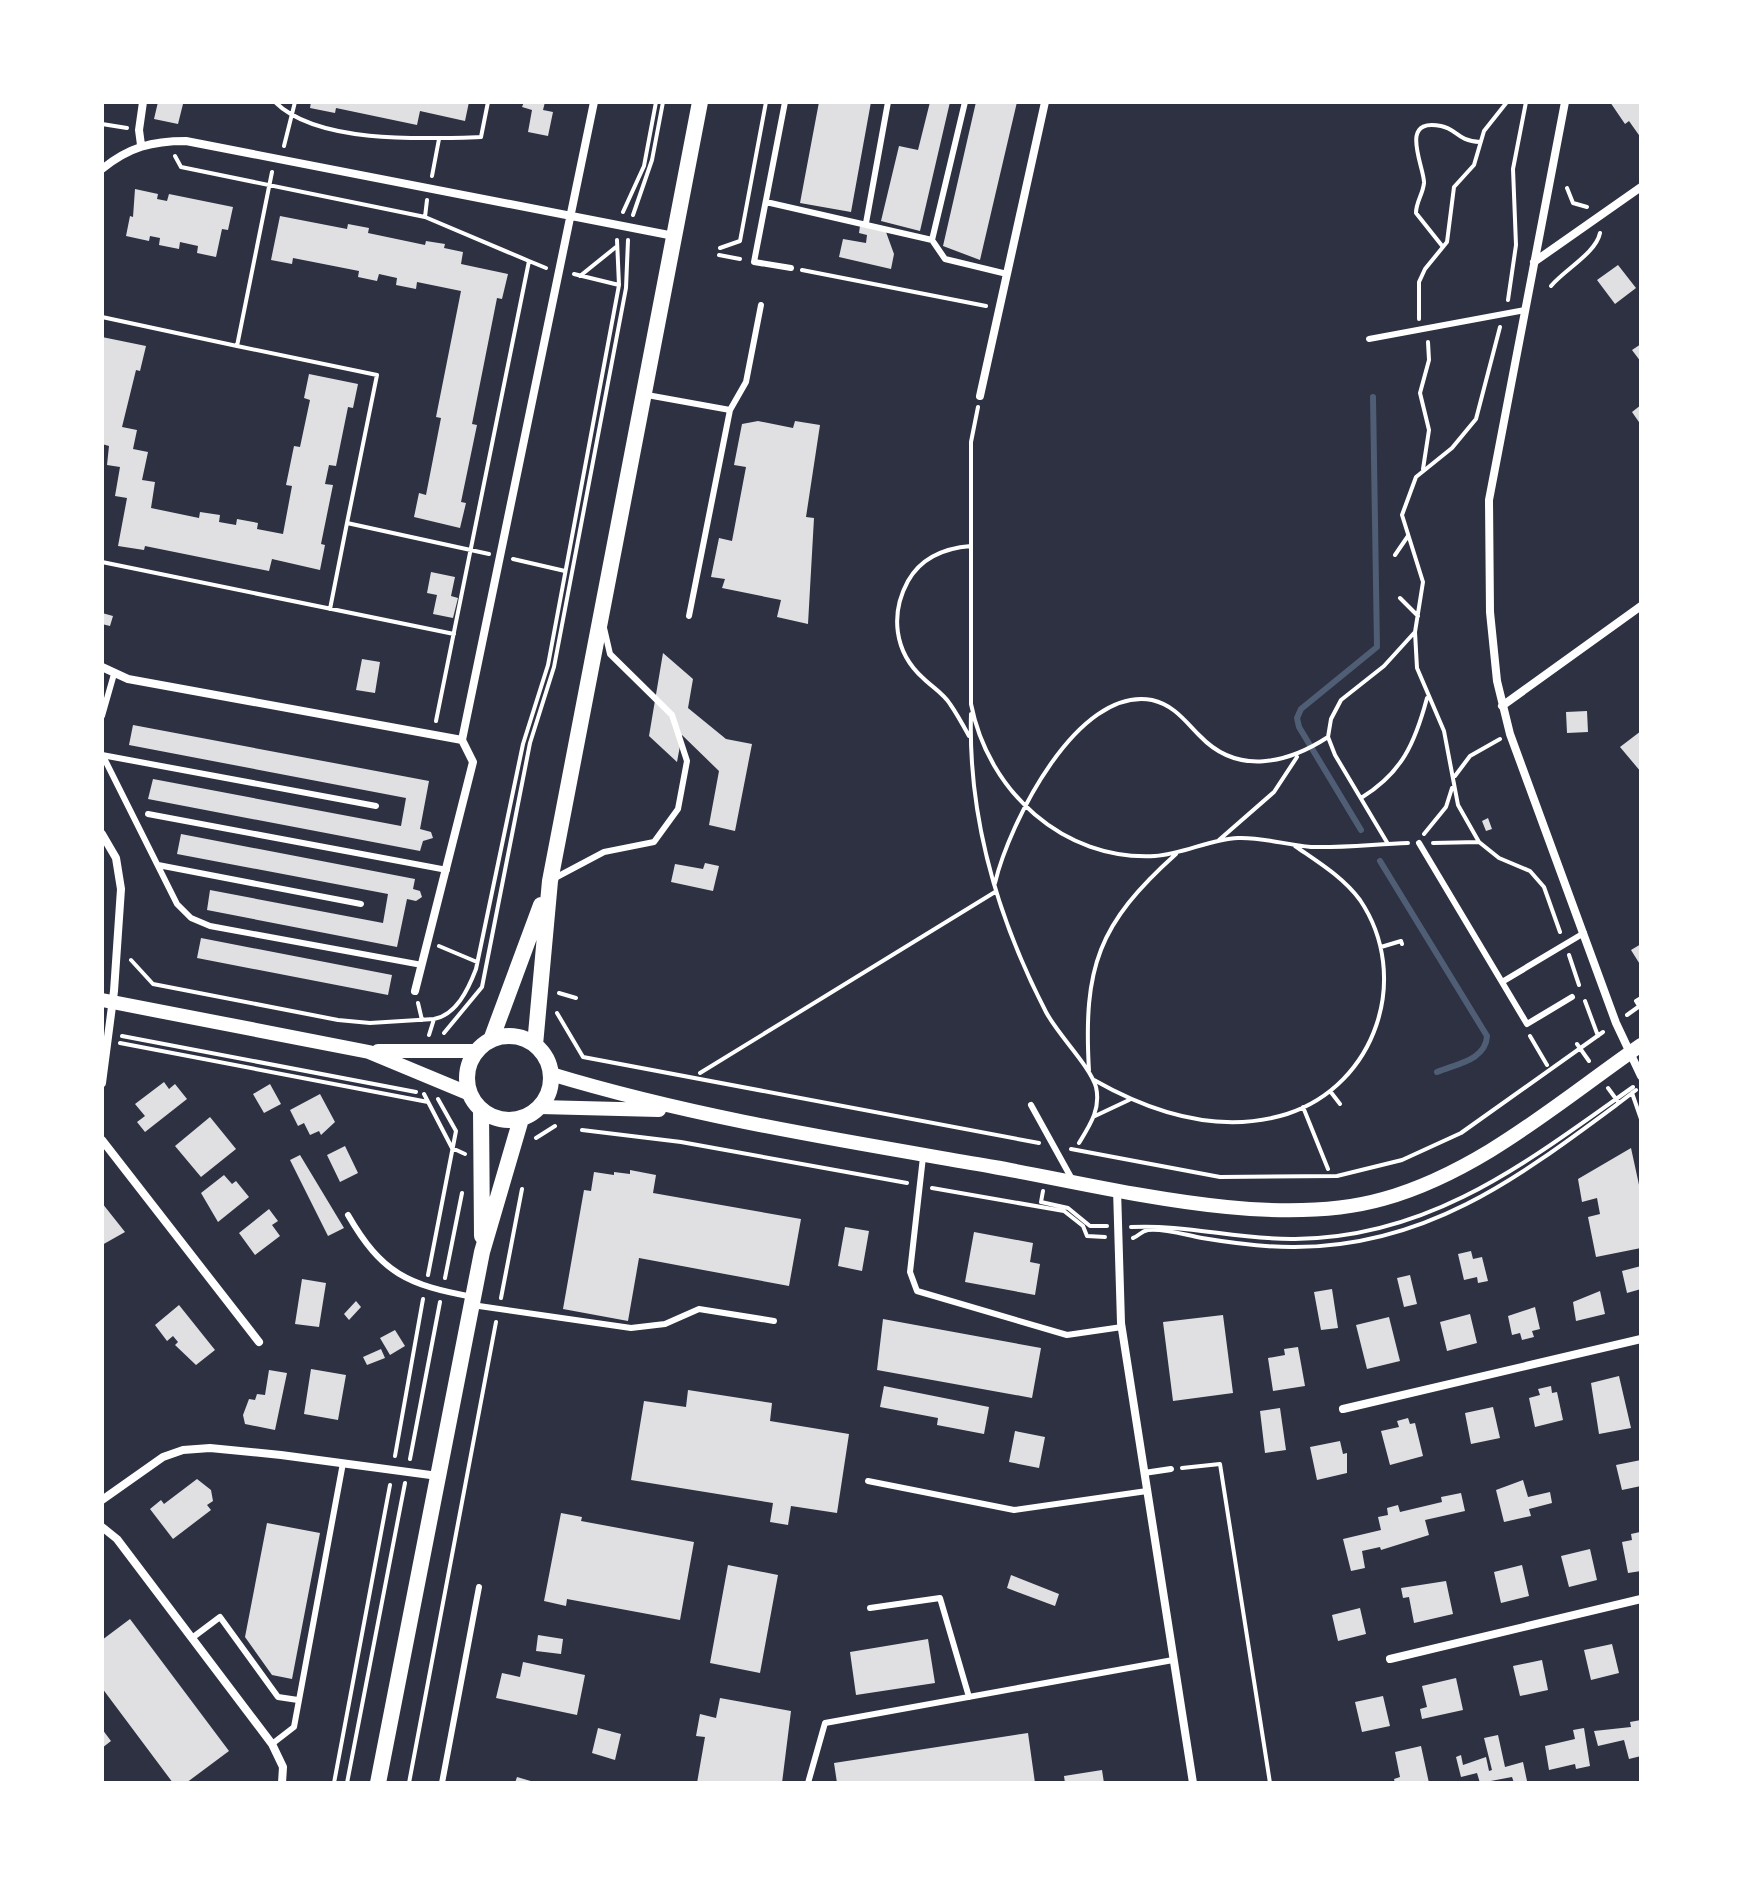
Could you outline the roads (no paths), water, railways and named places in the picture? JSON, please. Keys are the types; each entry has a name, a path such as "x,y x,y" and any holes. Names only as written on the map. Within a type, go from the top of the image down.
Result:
{"main road":[{"path":"535,1045 550,881 700,102"},
{"path":"484,1045 514,1036 535,1045 543,1053 551,1074 550,1086 540,1107 521,1119 493,1117 481,1110 470,1094 468,1071 509,995 550,881"},
{"path":"481,1110 482,1252"},
{"path":"378,1783 482,1252 521,1119"}],"street":[{"path":"141,145 139,130 143,102"},
{"path":"415,991 473,762 462,740 594,102"},
{"path":"980,396 1045,102"},
{"path":"1565,102 1489,500 1490,612 1502,706 1510,734 1616,1023 1635,1049 1641,1076"},
{"path":"102,169 121,153 141,145 186,141 674,236"},
{"path":"1534,262 1641,187"},
{"path":"1502,706 1639,610"},
{"path":"102,667 114,674 462,740"},
{"path":"102,834 121,876 117,956 107,1001 108,1037 102,1083"},
{"path":"107,1001 369,1052 470,1094"},
{"path":"369,1052 432,1051 484,1045"},
{"path":"551,1074 684,1111 1073,1181 1269,1211 1381,1200 1460,1169 1635,1049"},
{"path":"540,1107 684,1111"},
{"path":"102,1140 259,1342"},
{"path":"1117,1188 1117,1287 1122,1327 1193,1783"},
{"path":"1343,1409 1641,1339"},
{"path":"102,1500 163,1457 183,1450 210,1448 438,1476"},
{"path":"102,1527 117,1539 272,1744 283,1767 282,1783"},
{"path":"1390,1659 1641,1599"}],"lane":[{"path":"785,102 754,262 791,268"},
{"path":"866,223 888,102"},
{"path":"932,240 965,102"},
{"path":"766,202 932,240 945,259 1007,274"},
{"path":"689,616 730,410 746,382 761,305"},
{"path":"1369,339 1525,310"},
{"path":"643,394 730,410"},
{"path":"550,881 604,852 654,842 678,809 687,761 672,715 610,654 601,615"},
{"path":"102,716 114,674"},
{"path":"102,755 376,806"},
{"path":"102,755 177,904 191,918 210,926 422,965"},
{"path":"148,814 447,870"},
{"path":"1419,843 1527,1024 1572,997"},
{"path":"158,865 361,904"},
{"path":"1502,982 1584,933"},
{"path":"1031,1105 1073,1181"},
{"path":"923,1154 910,1272 917,1291 1067,1335 1122,1327"},
{"path":"348,1215 367,1248 408,1281 498,1310 631,1328 665,1324 699,1309 774,1321"},
{"path":"272,1744 294,1727 343,1463"},
{"path":"1144,1473 1171,1469"},
{"path":"868,1481 1014,1510 1147,1491"},
{"path":"442,1783 479,1587"},
{"path":"870,1608 940,1598 969,1697"},
{"path":"192,1638 220,1617 278,1697 298,1700"},
{"path":"808,1783 825,1723 1173,1660"}],"waterway":[{"path":"1361,830 1299,727 1297,718 1301,709 1377,647 1373,397"},
{"path":"1380,861 1487,1036 1476,1056 1437,1072"}]}
